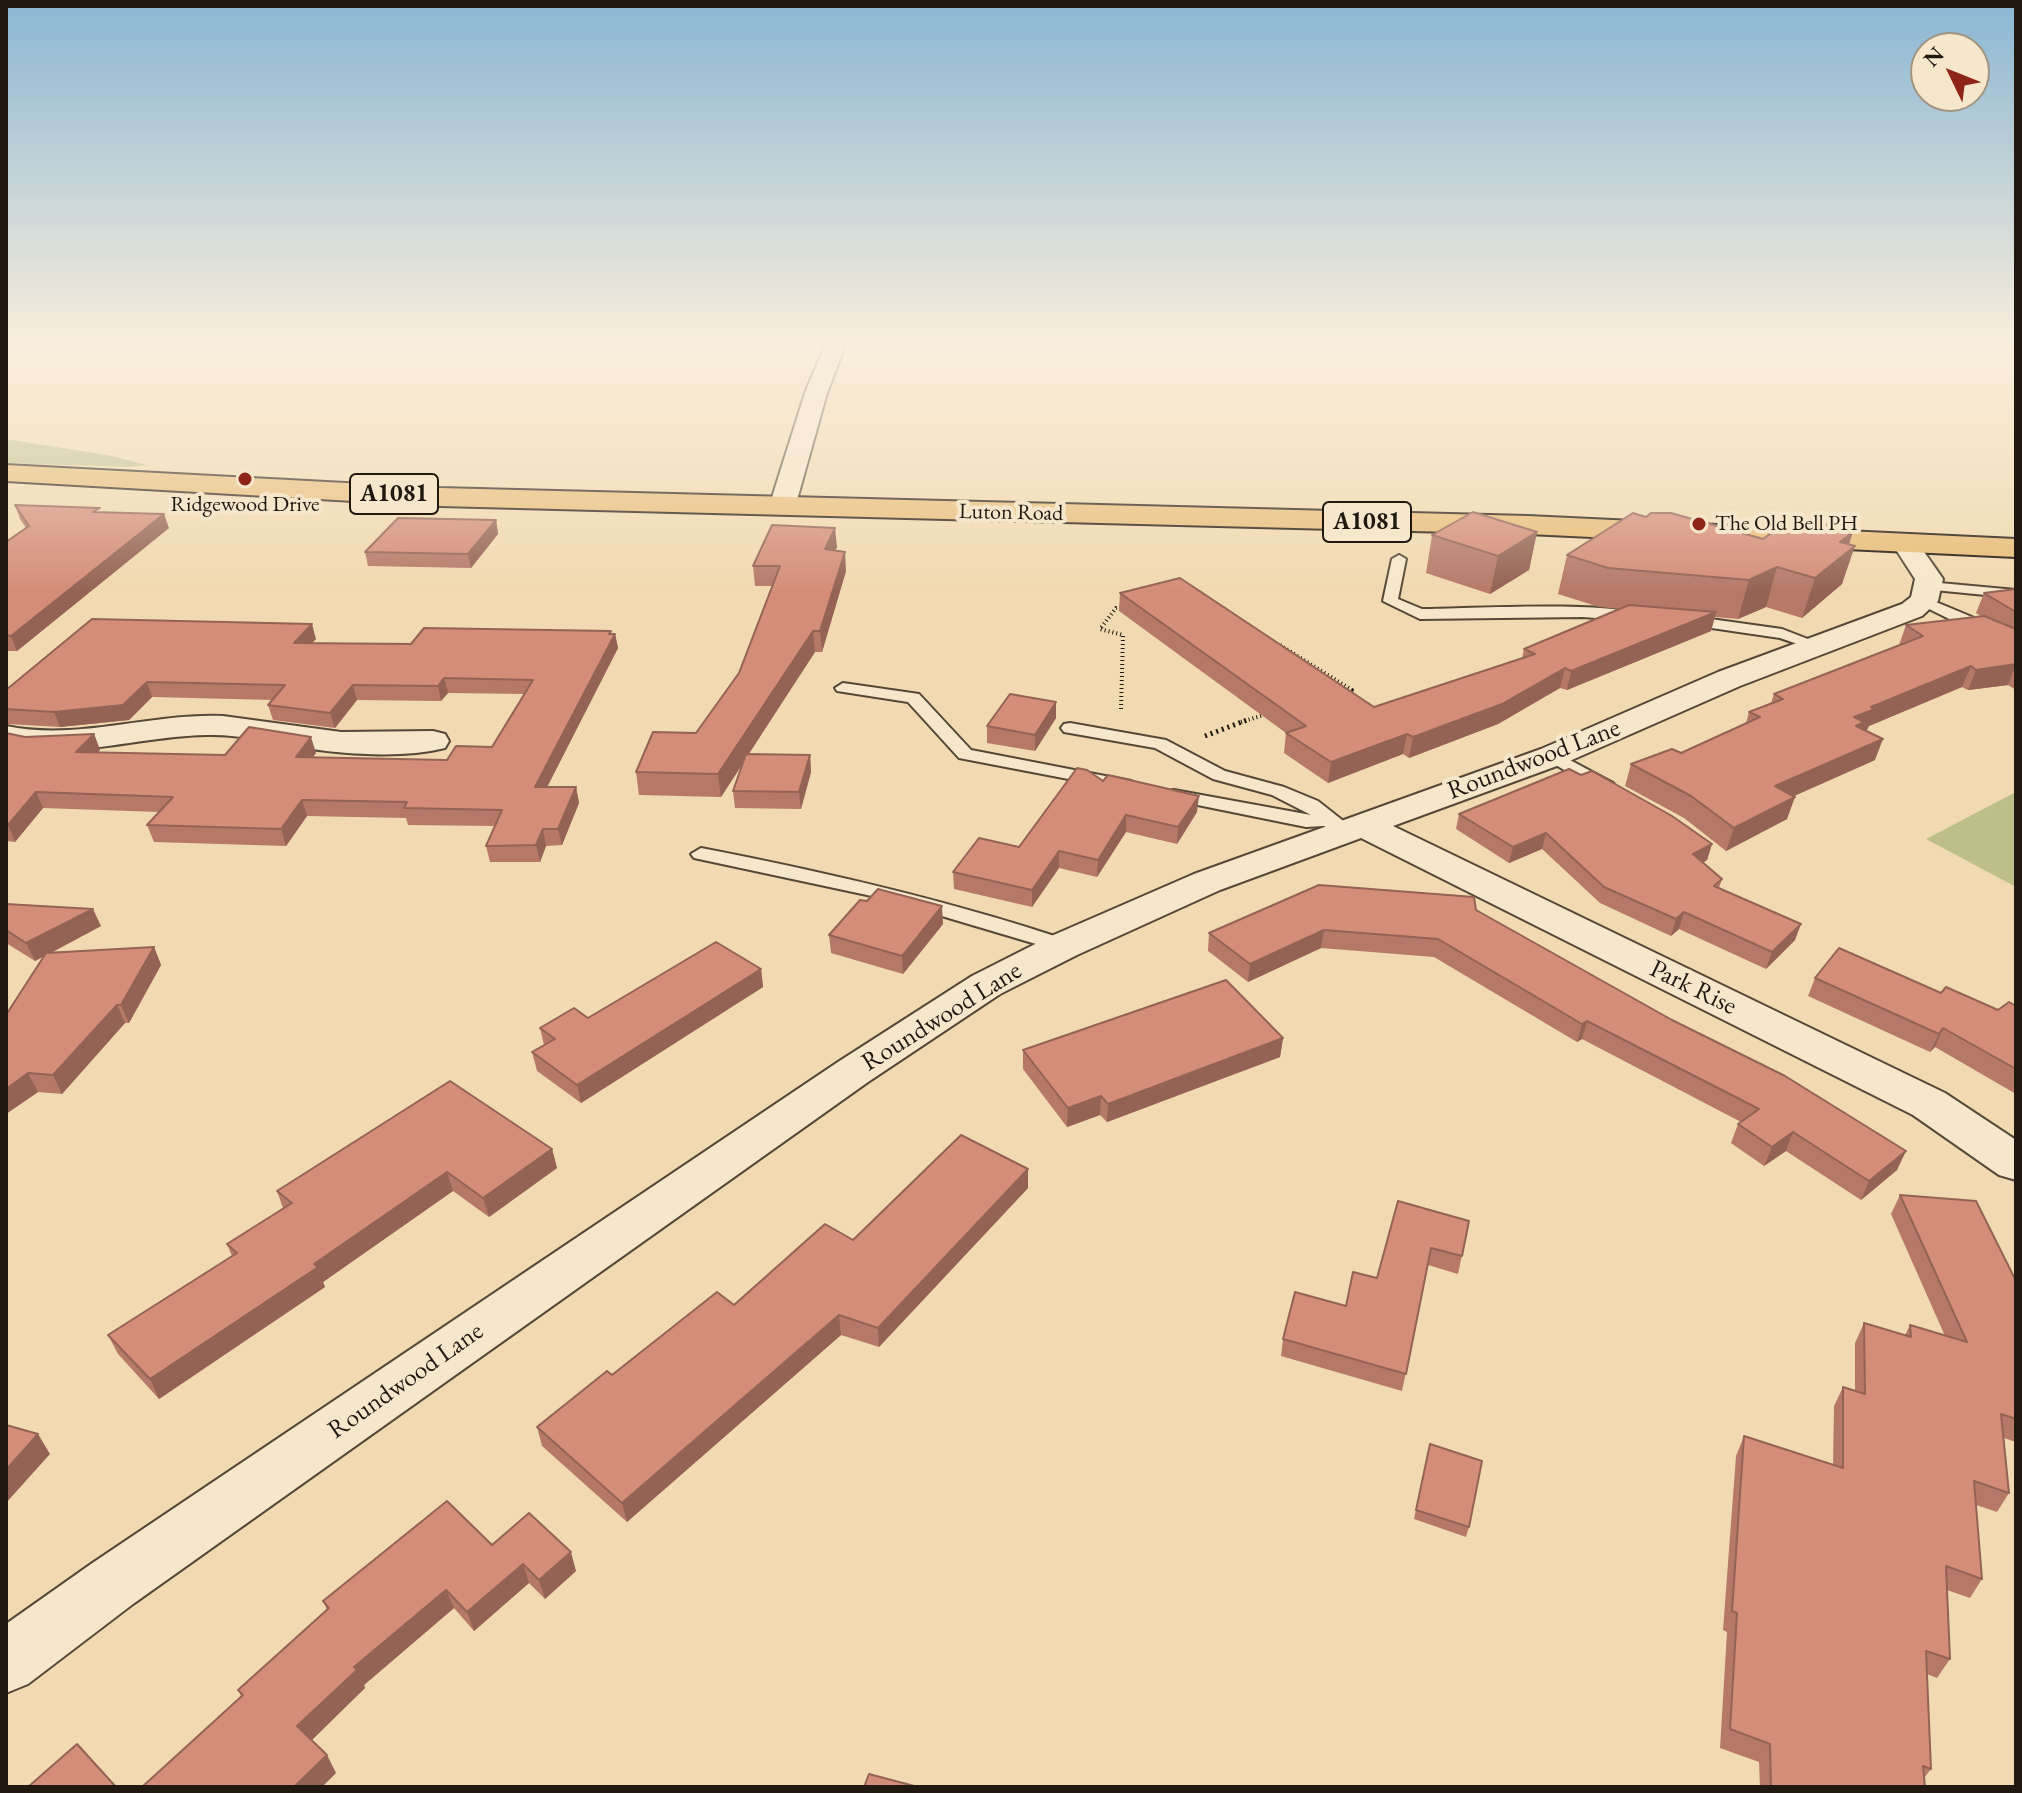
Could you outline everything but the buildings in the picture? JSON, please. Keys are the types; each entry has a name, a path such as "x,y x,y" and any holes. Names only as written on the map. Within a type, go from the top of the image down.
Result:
{"main road":[{"name":"Luton Road","path":"9,475 440,497 1528,525 2016,548"}],"street":[{"path":"782,507 807,425"},
{"path":"1904,542 1927,576 1926,594"},
{"name":"Roundwood Lane","path":"6,1662 112,1584 853,1072 986,985 1063,946 1345,825 1553,756 1729,679 1894,619 1926,594"},
{"path":"6,736 35,742 76,740 166,727 230,726 329,741 433,741"},
{"name":"Park Rise","path":"1345,825 1929,1104 2016,1163"}],"lane":[{"path":"1399,559 1390,601 1420,614 1583,612 1642,617"},
{"path":"1926,594 2016,594"},
{"path":"1926,594 2016,647"},
{"path":"1672,620 1782,634 1818,646"},
{"path":"843,688 913,698 965,754 1306,821 1345,825"},
{"path":"1070,728 1160,744 1219,775 1278,791 1311,805 1345,825"},
{"path":"1553,756 1621,794"},
{"path":"701,854 798,872 1011,927 1063,946"}],"path":[{"path":"1110,735 1123,704 1123,635 1100,629 1116,608 1130,605"},
{"path":"1274,641 1352,690 1338,693"},
{"path":"1177,753 1216,730 1272,713"}],"green space":[{"path":"6,439 112,456 147,465 6,463"},
{"path":"2016,792 2016,887 1926,839"}],"place":[{"name":"Ridgewood Drive","path":"245,479"},
{"name":"The Old Bell PH","path":"1699,524"}]}
